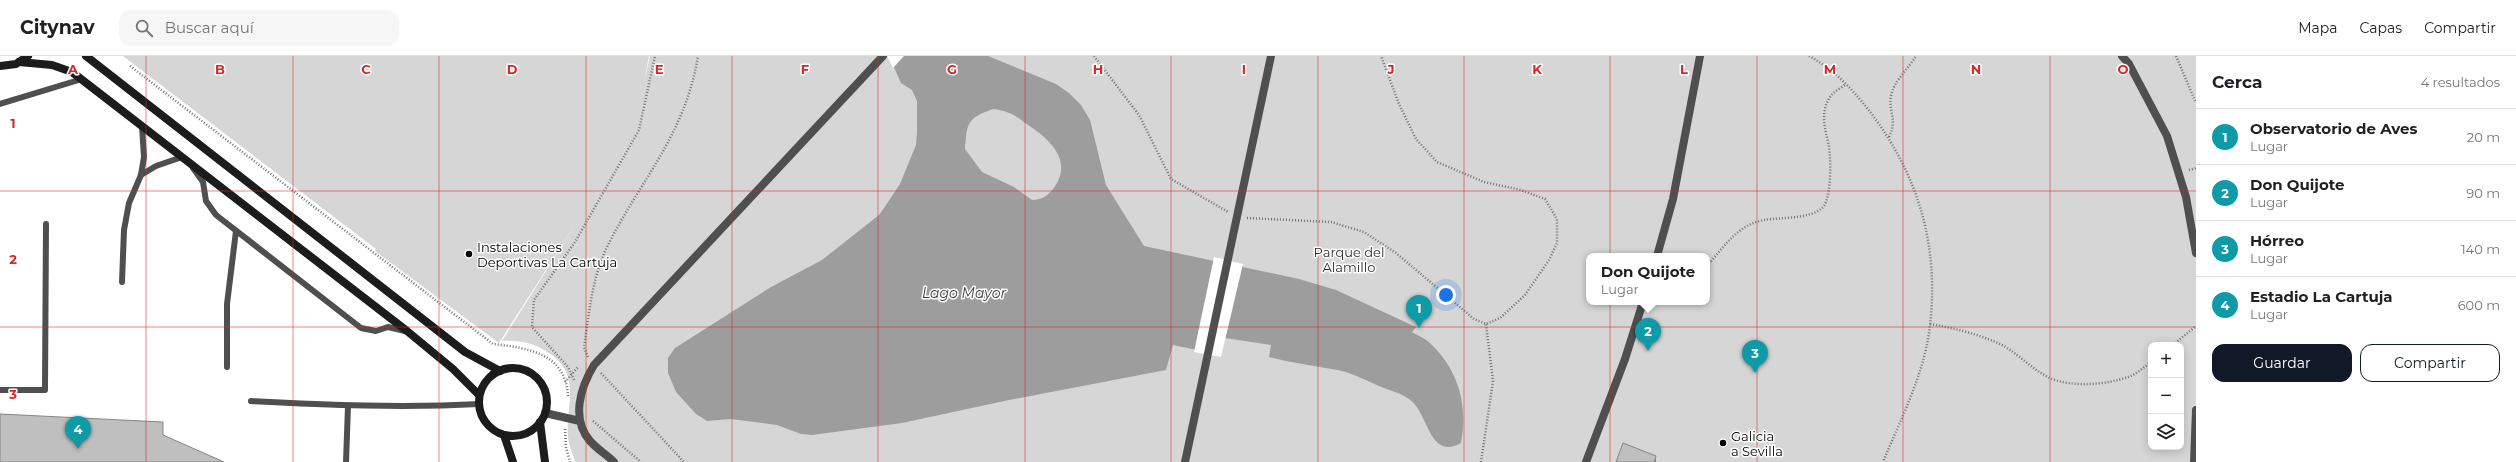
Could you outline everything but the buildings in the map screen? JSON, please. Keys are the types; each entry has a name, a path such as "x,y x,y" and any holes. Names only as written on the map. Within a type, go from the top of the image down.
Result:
{"street":[{"path":"0,70 19,62 28,56"},
{"path":"86,56 465,352 500,371"},
{"path":"614,462 590,441 580,421 580,397 584,381 594,365 883,56"},
{"path":"1185,462 1271,56"},
{"path":"1658,253 1679,173 1700,56"},
{"path":"2122,56 2129,64 2167,136 2190,212 2196,253"},
{"path":"19,62 61,66 82,79 407,331 453,369 479,395"},
{"path":"0,66 9,66"},
{"path":"1586,462 1625,359 1642,305"},
{"path":"511,368 532,374 545,391 545,413 540,422 524,434 504,435 486,423 479,404 479,395 490,376 500,371 511,368"},
{"path":"2194,462 2196,410"},
{"path":"545,413 580,421"},
{"path":"540,422 545,462"},
{"path":"504,435 513,462"}],"lane":[{"path":"0,104 82,79"},
{"path":"122,282 124,230 129,203 141,175 144,157 142,126"},
{"path":"141,175 156,166 182,157"},
{"path":"189,162 204,182 206,201 216,215 361,328 376,331 388,327 407,331"},
{"path":"0,390 45,390 46,224"},
{"path":"228,367 227,304 236,231"},
{"path":"251,401 348,406 434,407 479,404"},
{"path":"346,462 348,406"}],"path":[{"path":"641,462 592,420 580,397 568,367 532,327 534,300 575,242 639,130 655,56"},
{"path":"684,462 594,365 584,346 597,274 606,249 682,117 694,81 698,56"},
{"path":"1094,56 1139,115 1171,179 1237,217 1331,222 1364,232 1396,253 1474,319 1486,324 1500,318 1529,290 1549,260 1557,243 1557,219 1545,199 1520,190 1484,182 1437,162 1416,139 1399,104 1381,56"},
{"path":"1809,56 1831,70 1846,84 1889,137 1902,158 1919,202 1929,240 1933,285 1930,324 1922,364 1882,462"},
{"path":"1889,137 1894,121 1891,96 1896,85 1916,56"},
{"path":"2176,56 2196,103"},
{"path":"130,66 493,344 535,351 549,358 565,382 568,397 566,447 570,462"},
{"path":"1710,262 1736,232 1750,223 1809,215 1820,211 1826,203 1828,184 1829,149 1823,120 1825,108 1830,96 1846,84"},
{"path":"1481,462 1493,381 1486,324"},
{"path":"1930,324 1964,331 2000,344 2048,377 2066,383 2088,383 2122,379 2136,373 2148,364"},
{"path":"2177,342 2196,326"},
{"path":"584,361 588,356"},
{"path":"565,382 580,366"}],"green space":[{"name":"Parque del Alamillo","path":"123,56 649,56 644,83 650,56 2196,56 2196,462 575,462 568,438 570,392 566,372 559,362 549,353 538,347 515,341 502,341 578,220 499,343 375,251 376,249"}],"water":[{"name":"Lago Mayor","path":"889,56 988,56 1056,84 1069,93 1081,105 1090,120 1106,185 1144,246 1299,279 1336,290 1416,327 1412,332 1424,338 1441,354 1455,377 1462,403 1463,429 1461,443 1450,447 1442,446 1430,433 1416,405 1400,394 1344,371 1269,357 1271,345 1225,338 1221,355 1173,345 1166,370 1009,400 902,423 812,435 801,434 777,425 731,419 707,421 696,414 676,392 668,373 668,358 675,348 771,287 822,260 879,215 900,184 916,145 917,101 912,90 901,83","holes":["993,109 1005,111 1014,115 1047,139 1053,146 1061,162 1061,170 1059,179 1049,194 1039,199 1032,200 1014,187 982,172 965,149 968,127 970,123 978,115"]}],"pier":[{"path":"887,56 904,56 893,68"},
{"path":"1214,257 1243,264 1221,357 1194,352"}],"place":[{"name":"Instalaciones Deportivas La Cartuja","path":"469,254"},
{"name":"Observatorio de Aves","path":"1419,328"},
{"name":"Don Quijote","path":"1648,351"},
{"name":"Hórreo","path":"1755,373"},
{"name":"Galicia a Sevilla","path":"1723,443"},
{"name":"Estadio La Cartuja","path":"78,449"}]}
